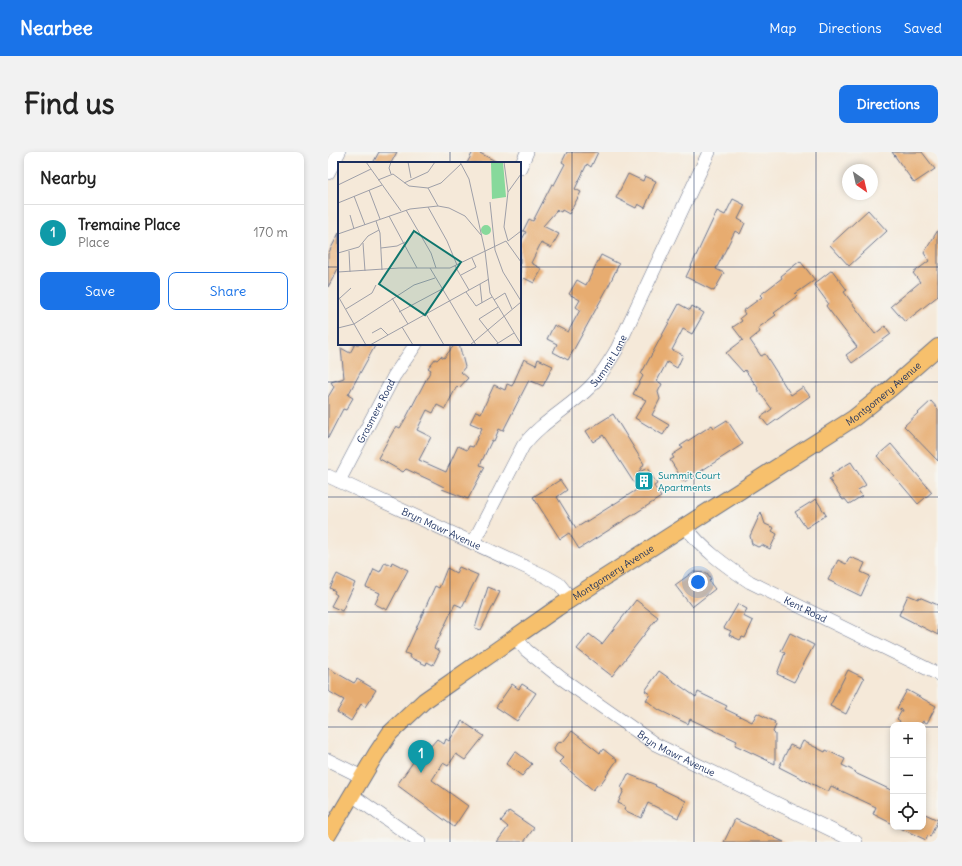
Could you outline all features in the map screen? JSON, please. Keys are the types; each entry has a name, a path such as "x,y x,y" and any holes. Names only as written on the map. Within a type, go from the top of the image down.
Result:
{"main road":[{"name":"Montgomery Avenue","path":"328,835 362,776 390,733 407,716 429,698 515,637 571,600 854,418 890,390 938,346"}],"street":[{"path":"521,166 527,152"},
{"name":"Summit Lane","path":"473,543 523,446 531,434 590,387 601,374 617,349 709,152"},
{"name":"Grasmere Road","path":"334,479 394,376 415,345"},
{"name":"Bryn Mawr Avenue","path":"334,479 559,584 571,600"},
{"name":"Kent Road","path":"685,526 695,540 725,565 750,582 938,674"},
{"name":"Bryn Mawr Avenue","path":"515,637 526,650 561,678 655,744 856,842"},
{"path":"328,760 362,776"},
{"path":"352,795 419,842"}],"building":[{"path":"379,152 397,152 392,162 374,162"},
{"path":"473,152 478,152 497,162 468,162"},
{"path":"567,152 598,152 591,167 587,164 575,189 581,192 569,214 562,210 561,212 557,210 543,226 559,234 551,248 541,243 531,263 542,269 534,283 524,278 521,284 521,241 526,232 523,231 529,219 533,221 552,184 554,185 565,164 562,162"},
{"path":"892,152 922,152 935,169 914,183"},
{"path":"628,174 643,181 645,176 656,181 645,208 638,204 636,208 616,198"},
{"path":"733,199 745,205 738,219 745,223 740,234 735,231 716,269 724,273 714,291 686,277 717,211 725,215"},
{"path":"868,210 887,231 849,266 830,245"},
{"path":"938,230 938,296 905,322 891,306 920,282 913,273 929,261 924,253"},
{"path":"338,235 338,269 328,287 328,254"},
{"path":"601,255 619,264 568,360 553,352 557,344 547,339 554,325 568,332 580,310 576,307 580,300 569,294 577,280 586,285"},
{"path":"800,261 815,280 795,294 797,296 774,313 776,315 758,328 760,332 750,340 761,356 765,354 791,395 803,387 810,396 768,426 761,417 772,409 745,370 743,372 726,353 743,340 733,327 742,321 740,318 745,314 743,311 762,297 760,295 782,278 781,276"},
{"path":"832,270 847,290 844,292 875,334 885,326 891,334 852,363 846,355 857,347 826,306 828,303 814,284"},
{"path":"679,304 690,310 692,306 704,313 692,334 683,329 672,350 683,355 677,368 667,362 657,381 662,384 658,392 660,399 652,415 669,425 663,435 635,418 646,400 633,394 643,376 641,374"},
{"path":"354,345 375,345 348,395 353,398 346,410 343,409 328,438 328,397 334,387 331,382 344,378 341,348 350,353"},
{"path":"454,345 459,345 465,367 461,372 468,378 459,388 457,386 445,409 437,405 433,413 427,410 417,430 431,437 419,460 446,472 458,446 467,450 469,446 473,447 482,428 470,423 476,411 481,413 494,385 505,390 507,384 512,386 524,359 536,365 538,359 553,366 543,386 529,380 503,431 499,429 494,441 492,440 480,465 485,467 468,499 442,489 444,487 406,469 403,472 378,458 396,426 400,428 407,416 431,370 428,368 435,359 437,360 441,356 444,358"},
{"path":"931,401 938,409 938,461 904,426"},
{"name":"Summit Court Apartments","path":"613,414 644,464 638,473 647,468 657,484 654,486 661,497 579,549 569,533 560,539 533,497 560,480 567,490 557,497 576,528 638,489 603,435 593,442 586,431"},
{"path":"727,420 743,444 684,482 670,460 674,458 672,455 683,448 680,446 712,425 714,428"},
{"path":"891,444 932,492 918,504 877,456"},
{"path":"851,462 866,485 858,490 862,496 849,504 845,499 843,500 829,479 833,477 831,474"},
{"path":"816,499 826,515 806,528 795,512"},
{"path":"761,512 765,524 774,528 772,531 777,534 770,549 762,545 758,547 752,544 750,536"},
{"path":"850,557 865,563 861,572 870,576 861,596 828,580 838,560 846,564"},
{"path":"385,562 391,565 392,562 408,570 387,610 375,604 380,593 366,587 374,569 380,572"},
{"path":"459,567 478,575 462,607 455,604 434,648 440,651 433,665 427,662 426,665 409,657 410,655 405,653 435,586 439,588 447,568 456,573"},
{"path":"693,572 707,573 711,579 709,581 715,589 692,607 675,585"},
{"path":"337,574 355,583 342,611 331,606 337,595 334,593 335,591 330,588"},
{"path":"488,587 500,592 481,630 475,628"},
{"path":"908,595 918,599 919,597 938,605 938,635 899,615"},
{"path":"636,600 658,617 612,676 577,649 589,634 602,644"},
{"path":"738,604 747,609 743,616 753,621 745,638 742,637 740,640 729,635 731,631 724,628"},
{"path":"790,633 814,645 794,682 777,674 785,653 781,651"},
{"path":"328,668 354,683 357,679 376,690 365,707 361,704 351,721 337,712 344,700 328,691"},
{"path":"848,670 864,678 846,714 830,706"},
{"path":"659,671 696,697 698,692 727,706 725,709 752,722 757,713 775,722 774,724 776,725 773,732 775,734 775,764 735,745 737,741 690,719 688,724 659,710 646,700 650,694 645,691"},
{"path":"512,684 519,689 522,684 536,693 517,721 496,707"},
{"path":"907,690 936,706 927,723 923,721 900,722 897,719 902,710 897,708"},
{"path":"462,721 484,736 465,760 456,754 448,766 443,763 432,780 468,806 454,827 397,785 423,748 428,744 430,747 437,739 444,744 446,739 449,741"},
{"path":"572,731 600,753 603,749 617,760 600,785 598,784 593,790 559,762 563,758 555,752 554,748 557,743 563,742"},
{"path":"803,741 825,752 826,750 845,759 842,765 890,790 890,822 873,814 876,807 831,786 828,792 779,767 790,745 799,749"},
{"path":"515,751 532,764 522,776 506,764"},
{"path":"628,774 656,785 655,786 686,801 678,818 648,803 641,818 624,810 625,806 618,803 624,790 621,788"},
{"path":"509,811 534,828 524,842 497,842 508,827 501,821"},
{"path":"926,814 938,820 930,837 928,835 926,840 904,830 926,830"},
{"path":"735,819 784,842 724,842"}],"place":[{"name":"Summit Court Apartments","path":"644,481"},
{"name":"Tremaine Place","path":"421,773"}]}
